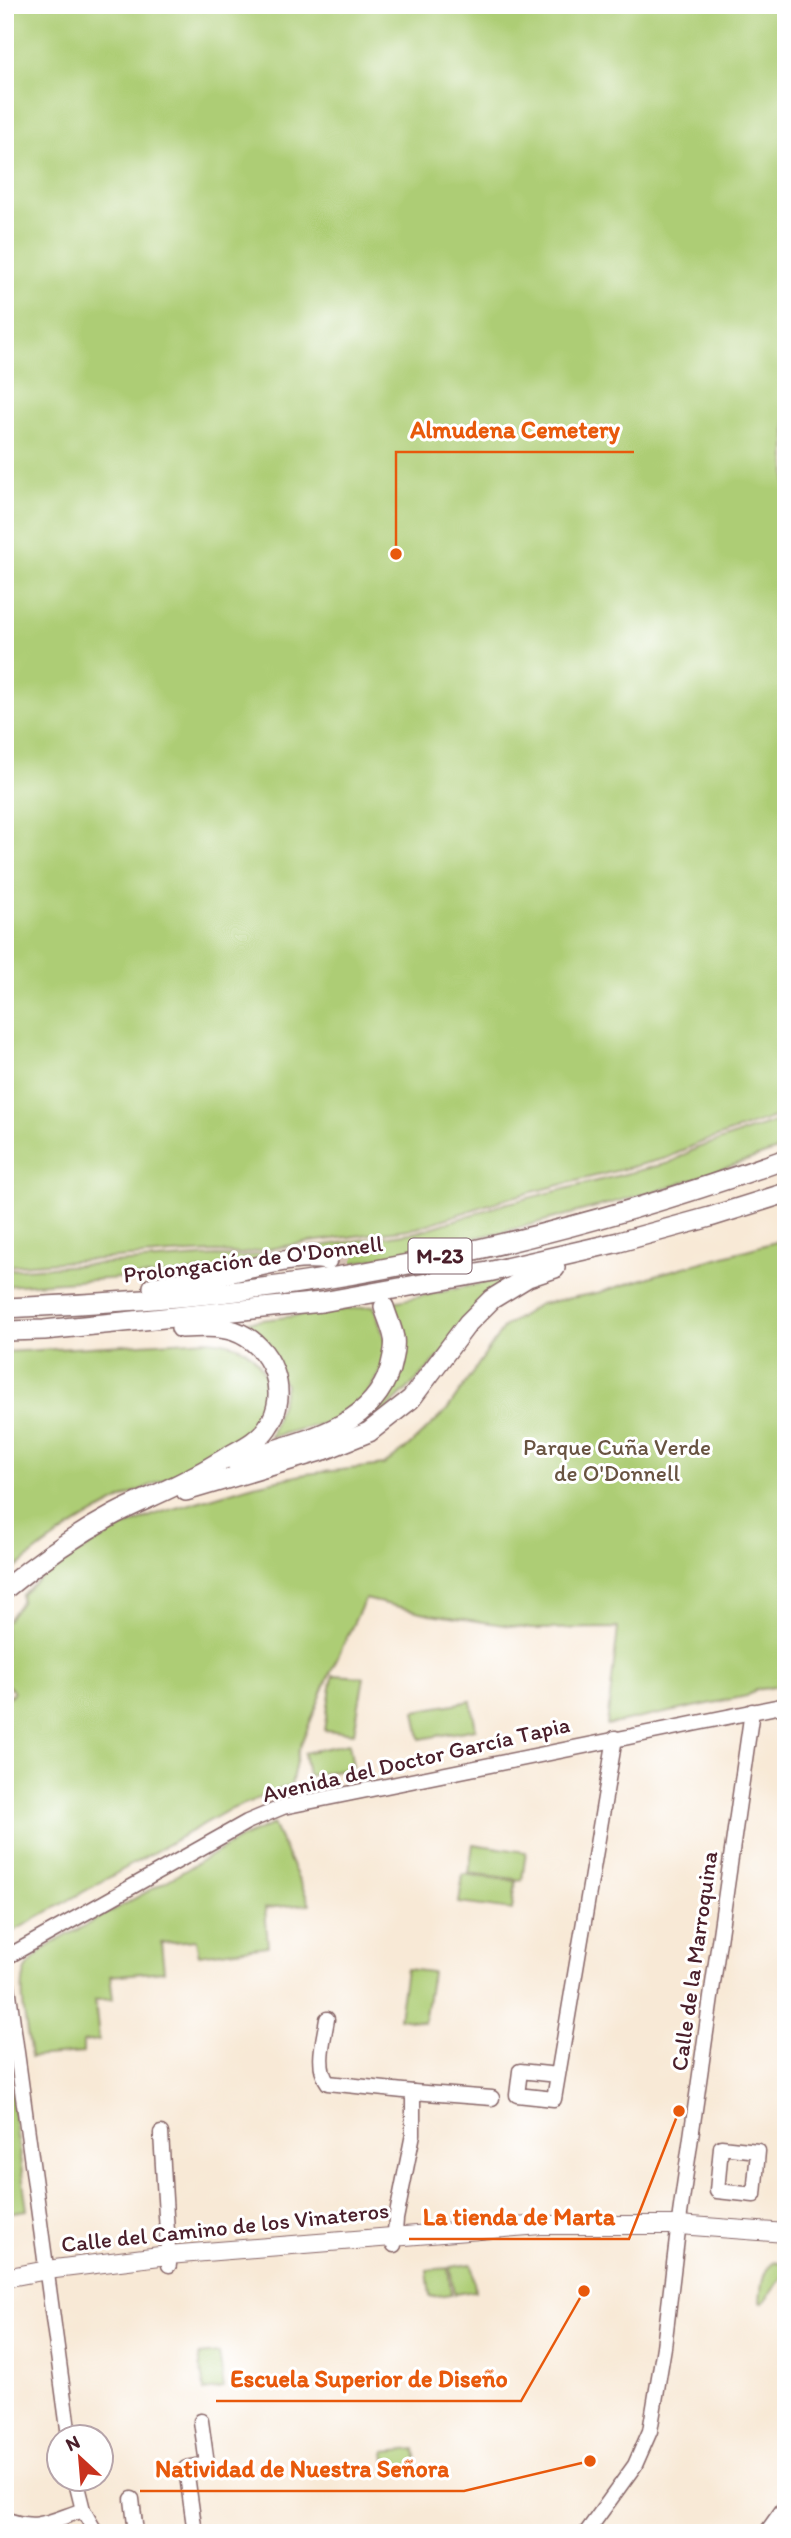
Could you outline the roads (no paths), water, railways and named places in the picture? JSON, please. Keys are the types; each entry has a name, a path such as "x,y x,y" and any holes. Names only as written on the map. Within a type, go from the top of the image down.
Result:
{"highway":[{"name":"Prolongación de O'Donnell","path":"5,1308 185,1297 313,1281 475,1250 640,1208 786,1159"},
{"name":"Prolongación de O'Donnell","path":"5,1331 44,1330 322,1302 488,1272 619,1242 786,1193"},
{"path":"118,1513 324,1450 369,1432 384,1423 411,1399 468,1323 492,1299 528,1277 619,1242"},
{"path":"85,1303 112,1293 182,1283 292,1259 327,1260"},
{"path":"192,1477 341,1427 365,1411 385,1385 392,1361 395,1339 384,1307"},
{"path":"5,1589 82,1532 192,1477 253,1442 271,1422 277,1404 277,1385 272,1366 261,1349 245,1336 233,1331 207,1327 86,1335 44,1330"}],"main road":[{"name":"Calle del Camino de los Vinateros","path":"5,2278 541,2225 786,2233"},
{"name":"Calle del Camino de los Vinateros","path":"679,2230 786,2243"},
{"name":"Calle del Camino de los Vinateros","path":"5,2289 48,2275"}],"street":[{"name":"Avenida del Doctor García Tapia","path":"5,1958 223,1835 283,1807 786,1705"},
{"name":"Calle de la Marroquina","path":"586,2533 635,2465 649,2437 664,2347 752,1711"},
{"path":"558,2075 520,2071 517,2095 554,2099 615,1738"},
{"path":"5,1964 67,2422"},
{"path":"327,2019 321,2066 328,2083 492,2098"},
{"path":"394,2240 413,2134 413,2091"},
{"path":"161,2133 169,2260"},
{"path":"195,2533 186,2468 207,2464 201,2421"},
{"path":"78,2492 83,2510 96,2533"},
{"path":"132,2499 136,2533"},
{"path":"766,2533 786,2505"},
{"path":"8,2524 28,2526 48,2523 83,2510"}],"tunnel":[{"path":"327,1260 345,1266 361,1276 384,1306"}],"place":[{"name":"Almudena Cemetery","path":"396,554"},
{"name":"La tienda de Marta","path":"679,2111"},
{"name":"Escuela Superior de Diseño","path":"584,2291"},
{"name":"Natividad de Nuestra Señora","path":"590,2461"}],"park label":[{"name":"Parque Cuña Verde de O'Donnell","path":"617,1460"}]}
